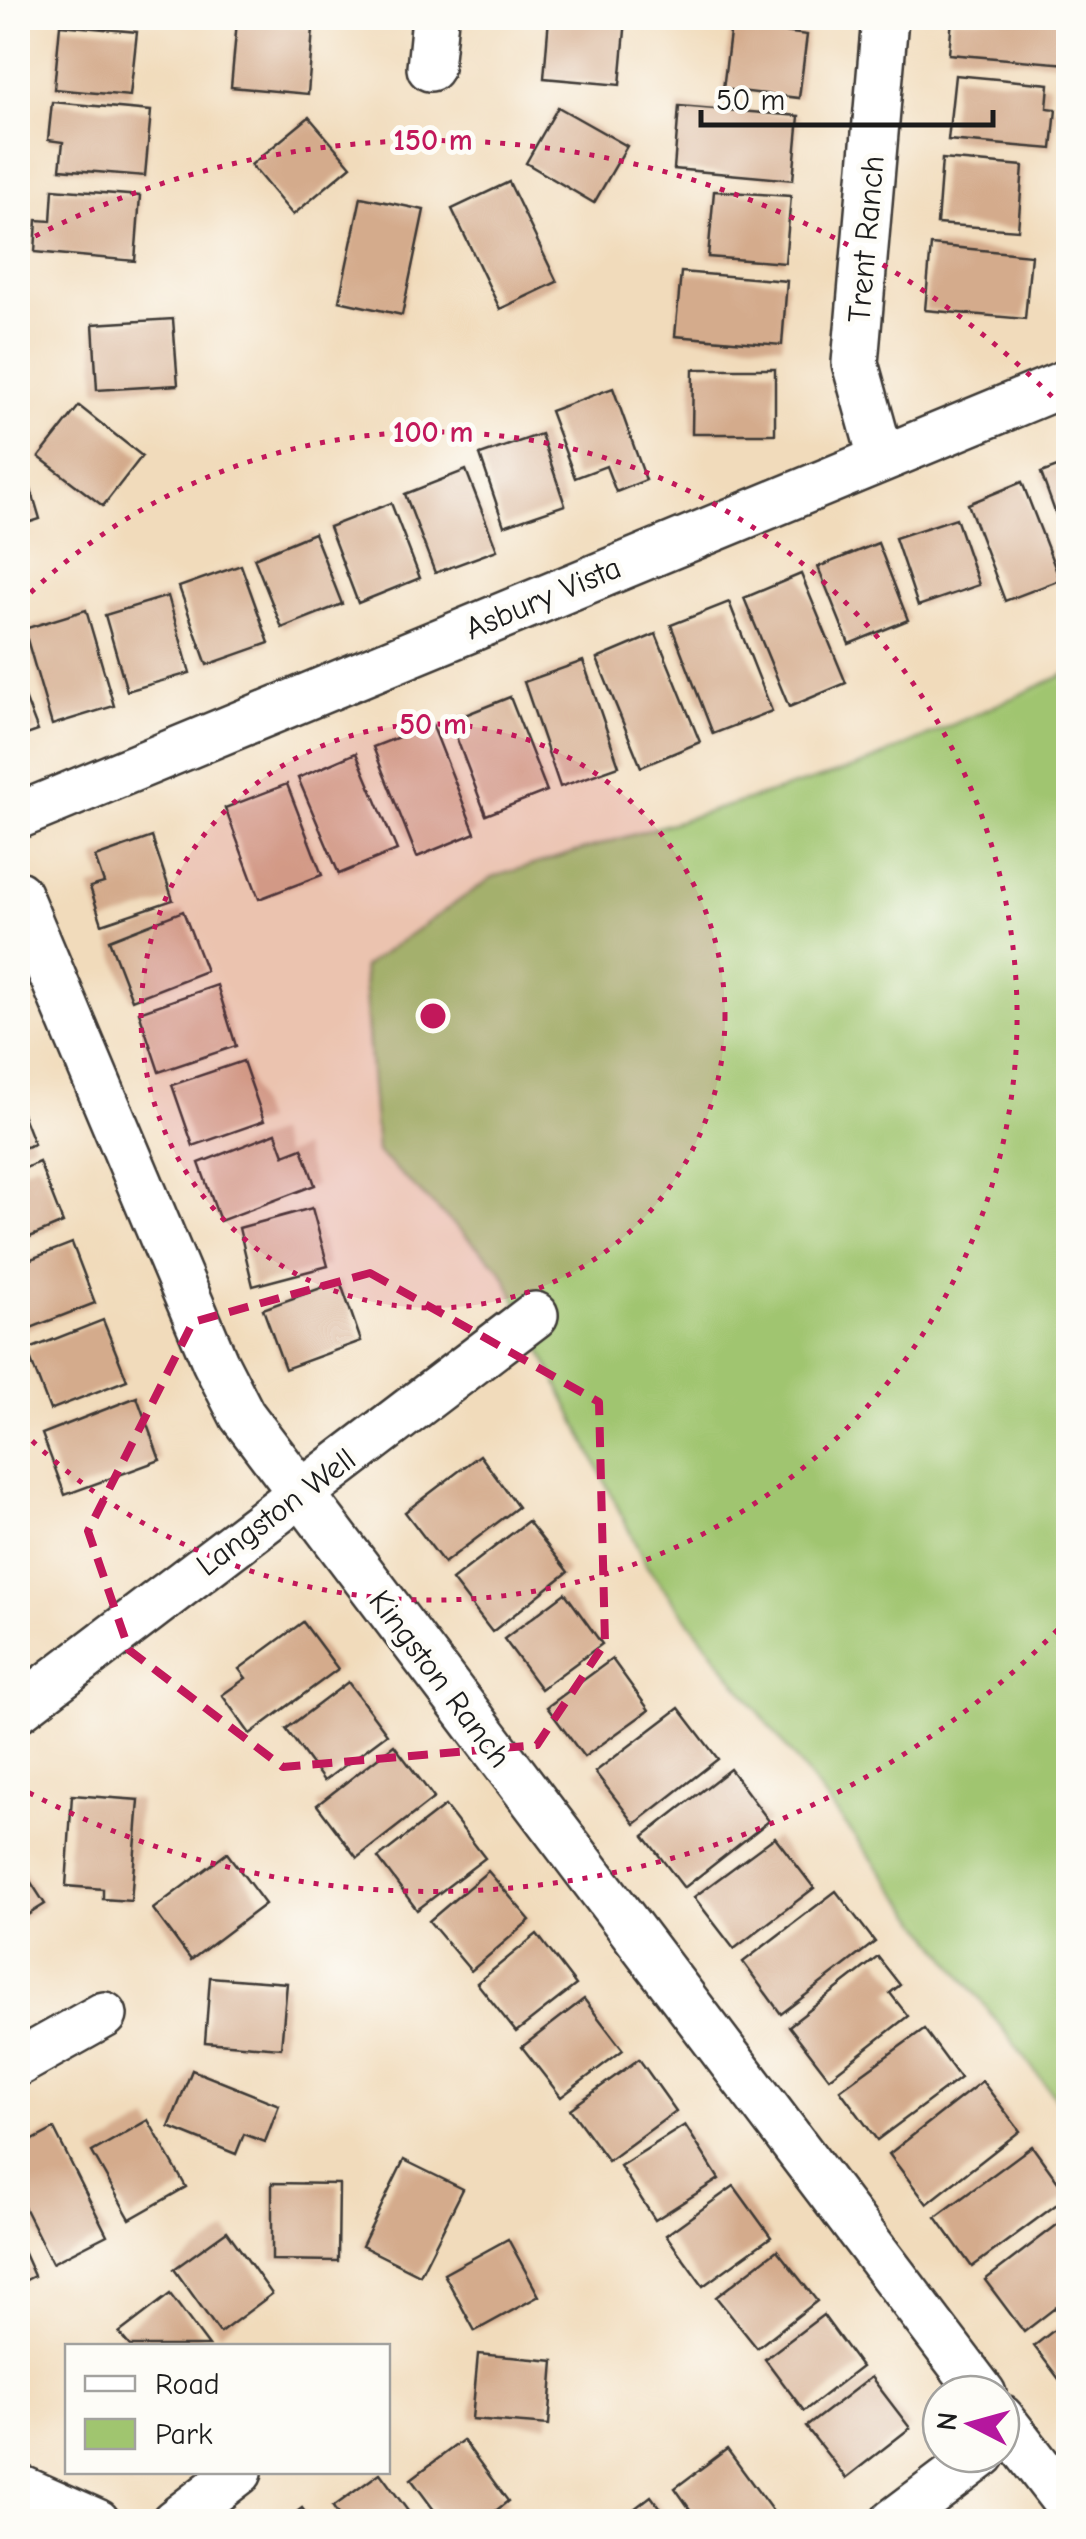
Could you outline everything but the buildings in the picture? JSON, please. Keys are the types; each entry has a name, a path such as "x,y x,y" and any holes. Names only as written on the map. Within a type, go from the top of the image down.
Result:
{"street":[{"path":"430,68 435,18"},
{"name":"Trent Ranch","path":"881,458 855,363 885,18"},
{"name":"Asbury Vista","path":"18,816 1068,382"},
{"name":"Kingston Ranch","path":"18,894 242,1415 968,2374"},
{"name":"Langston Well","path":"18,1710 535,1315"},
{"path":"18,2063 104,2015"},
{"path":"1021,2458 1068,2505"},
{"path":"174,2522 236,2474"},
{"path":"893,2522 952,2474"},
{"path":"18,2487 97,2522"}],"highlighted area":[{"path":"370,1273 599,1402 605,1643 537,1745 283,1767 129,1650 88,1531 193,1322"}],"green space":[{"path":"1068,673 1068,2114 646,1565 501,1269 377,1152 363,967 493,877 860,766"}]}
